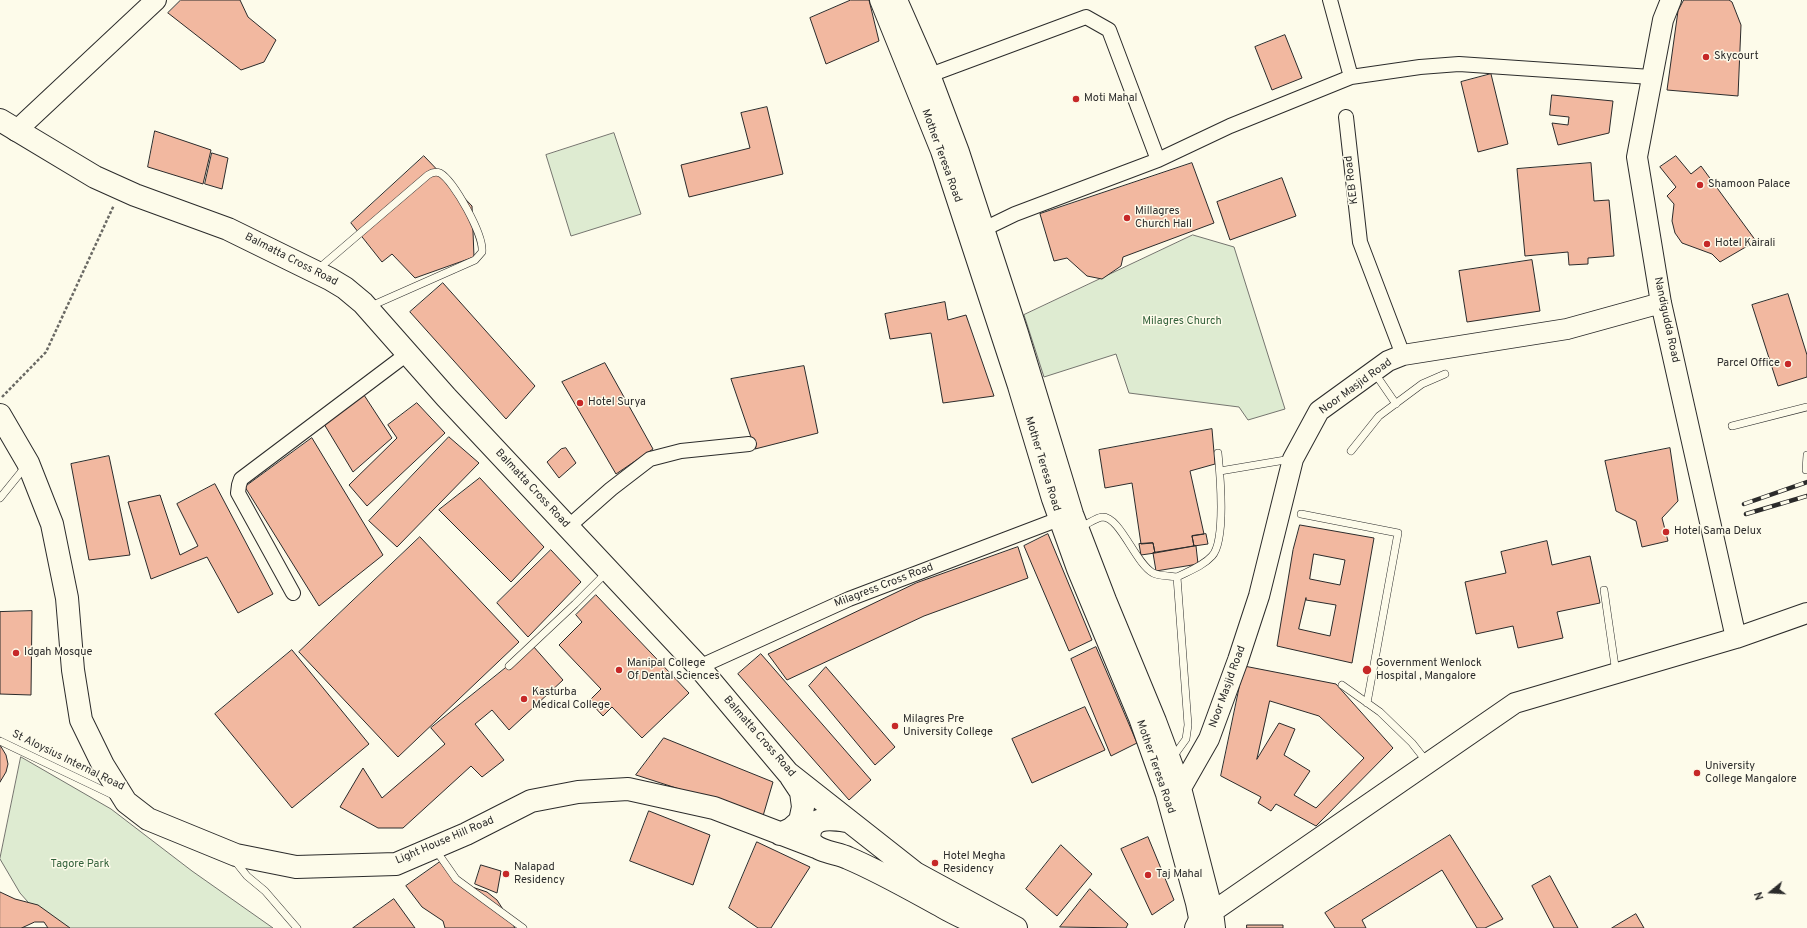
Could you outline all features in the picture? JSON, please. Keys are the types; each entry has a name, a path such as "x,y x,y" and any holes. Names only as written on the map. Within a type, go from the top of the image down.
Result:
{"main road":[{"name":"Balmatta Cross Road","path":"8,125 95,177 228,229 315,271 345,288 367,308 407,354 699,667 788,773 847,821 915,873 1016,928"},
{"name":"Light House Hill Road","path":"0,415 28,462 52,524 68,598 73,670 81,720 103,765 126,802 148,819 228,853 296,867 396,864 466,834 531,801 578,792 628,789 714,808 780,834 845,857 878,871 952,912 985,928"},
{"path":"780,834 791,829 800,821 803,807 801,792 788,773"},
{"path":"816,847 811,842 809,836 811,828 816,822 828,819 847,821"}],"street":[{"path":"8,125 156,0"},
{"name":"Mother Teresa Road","path":"880,0 941,151 1020,393 1070,520 1076,569 1138,718 1173,791 1205,923"},
{"path":"897,0 930,75 959,152 1018,332 1070,520 1106,600 1156,721 1170,760 1173,791"},
{"path":"1330,0 1351,77"},
{"name":"Nandigudda Road","path":"1671,0 1663,20 1651,77 1637,158 1661,303 1736,638"},
{"path":"930,75 1086,17 1109,30 1158,160"},
{"path":"984,229 1016,214 1158,160 1230,126 1351,77 1420,67 1459,64 1651,77"},
{"name":"KEB Road","path":"1346,117 1360,242 1403,355"},
{"name":"Noor Masjid Road","path":"1173,791 1210,739 1238,660 1258,596 1293,459 1319,411 1388,361 1403,355 1567,329 1661,303"},
{"path":"293,593 238,493 238,485 242,479 407,354"},
{"path":"568,527 611,489 650,458 681,451 750,444"},
{"name":"Milagress Cross Road","path":"699,667 849,599 1070,520"},
{"path":"1205,923 1428,763 1515,703 1736,638 1807,612"}],"lane":[{"path":"315,271 428,175 432,173 440,174 450,184 474,223 481,238 482,252 475,260 367,308"},
{"path":"1374,372 1396,404"},
{"path":"1351,451 1379,416 1422,384 1445,374"},
{"path":"1732,426 1807,407"},
{"path":"1070,520 1102,517 1112,520 1136,556 1153,573 1177,577 1197,567 1213,555 1218,541 1221,519 1218,453"},
{"path":"1806,470 1807,455"},
{"path":"1220,471 1293,459"},
{"path":"0,498 28,462"},
{"path":"1301,514 1398,533 1367,703"},
{"path":"509,666 575,604 608,570"},
{"path":"1170,760 1186,739 1188,725 1177,577"},
{"path":"1604,590 1616,674"},
{"path":"1342,685 1380,712 1412,743 1428,763"},
{"name":"St Aloysius Internal Road","path":"0,741 126,802"},
{"path":"434,848 456,880 523,928"},
{"path":"228,853 247,876 265,891 297,928"}],"path":[{"path":"0,399 46,352 122,188"}],"green space":[{"path":"614,133 641,214 571,236 546,155"},
{"name":"Milagres Church","path":"1193,235 1234,247 1285,409 1248,420 1239,407 1129,393 1116,354 1044,377 1024,315"},
{"name":"Tagore Park","path":"21,757 111,809 192,871 273,928 51,928 20,893 0,859"}],"building":[{"path":"181,0 240,0 248,17 276,40 264,62 241,70 168,13"},
{"path":"851,0 869,0 879,41 826,64 810,18"},
{"name":"Skycourt","path":"1684,0 1729,0 1732,2 1741,25 1738,96 1667,90 1678,11"},
{"path":"1285,35 1302,78 1272,90 1255,47"},
{"path":"1491,74 1508,144 1478,152 1461,82"},
{"path":"1552,95 1613,101 1609,133 1558,145 1552,123 1568,125 1569,117 1550,115"},
{"path":"767,107 783,174 689,197 681,165 750,148 741,113"},
{"path":"155,131 211,150 203,184 148,167"},
{"path":"212,153 228,158 222,189 205,184"},
{"path":"424,156 472,206 474,257 415,278 392,254 382,262 351,223"},
{"path":"1676,156 1691,174 1701,166 1756,241 1720,262 1712,254 1682,243 1675,233 1672,221 1674,204 1667,196 1676,187 1660,167"},
{"name":"Millagres Church Hall","path":"1192,163 1214,223 1123,257 1121,266 1102,279 1087,276 1067,258 1054,261 1040,214"},
{"path":"1591,163 1594,201 1609,200 1614,256 1588,258 1588,264 1569,265 1568,252 1525,256 1517,169"},
{"path":"1282,178 1296,216 1230,240 1217,202"},
{"path":"1532,260 1540,311 1467,322 1459,271"},
{"path":"443,283 535,386 506,419 410,312"},
{"path":"1788,294 1807,355 1807,377 1778,386 1752,305"},
{"path":"945,302 948,320 966,315 994,396 943,403 931,333 890,339 885,314"},
{"path":"605,363 653,449 616,474 562,382"},
{"path":"804,366 818,433 755,449 731,379"},
{"path":"364,395 392,438 353,472 324,424"},
{"path":"417,403 445,433 367,506 349,485 397,438 388,425"},
{"path":"1212,429 1215,464 1190,471 1204,534 1192,536 1194,546 1155,553 1153,543 1141,544 1132,483 1105,488 1099,450"},
{"path":"449,437 479,463 397,547 369,521"},
{"path":"312,438 383,555 319,606 245,487"},
{"path":"566,448 576,463 559,478 547,462 561,449"},
{"path":"1670,448 1678,501 1662,518 1668,541 1642,547 1636,521 1616,511 1605,461"},
{"path":"109,456 130,555 89,560 71,464"},
{"path":"480,478 544,547 511,582 439,510"},
{"path":"215,484 273,594 238,613 207,557 151,579 128,502 160,495 180,555 198,546 177,504"},
{"path":"1300,525 1374,538 1352,663 1277,646 1293,550","holes":["1314,554 1345,560 1340,585 1310,579","1306,598 1306,600 1336,605 1330,636 1299,629"]},
{"path":"1048,534 1092,640 1069,651 1024,546"},
{"path":"1206,534 1208,544 1194,546 1192,536"},
{"path":"420,537 519,642 398,757 299,652"},
{"path":"1547,541 1552,565 1590,556 1600,603 1557,612 1563,638 1518,648 1513,626 1476,634 1465,582 1506,573 1501,552"},
{"path":"1153,543 1155,553 1141,555 1139,544"},
{"path":"1196,546 1198,564 1156,571 1153,553"},
{"path":"1018,547 1028,578 924,616 787,680 768,654 916,583"},
{"path":"551,550 581,582 528,637 497,603"},
{"path":"596,595 689,693 642,738 612,707 603,716 589,701 601,689 559,645 582,622 576,615"},
{"name":"Idgah Mosque","path":"32,611 31,695 0,694 0,612"},
{"path":"533,646 563,680 509,730 492,710 475,724 504,760 482,777 471,766 403,828 378,828 340,807 363,768 382,798 445,744 431,728"},
{"path":"1096,647 1137,743 1111,756 1071,659"},
{"path":"292,650 369,744 292,808 215,714"},
{"path":"761,654 871,780 849,800 738,674"},
{"path":"1244,666 1336,684 1393,748 1316,826 1276,804 1271,811 1258,803 1261,797 1221,776","holes":["1270,701 1319,716 1364,758 1316,808 1294,795 1310,771 1284,755 1295,729 1279,723 1257,759"]},
{"path":"826,667 895,747 875,765 809,686"},
{"path":"1085,707 1105,750 1032,783 1012,739"},
{"path":"664,738 773,782 763,816 636,775"},
{"path":"0,745 6,755 8,764 6,772 0,782"},
{"path":"649,811 710,835 693,885 630,861"},
{"path":"1450,835 1503,919 1485,928 1477,928 1442,870 1362,920 1366,928 1335,928 1325,913"},
{"name":"Taj Mahal","path":"1148,837 1174,900 1152,915 1121,849"},
{"path":"757,842 810,867 771,928 758,928 729,908"},
{"path":"1061,845 1092,874 1057,916 1026,889"},
{"path":"440,862 458,885 487,892 497,900 515,928 445,928 443,921 422,907 406,886"},
{"path":"481,865 501,871 497,893 475,884"},
{"path":"1550,876 1578,928 1554,928 1532,886"},
{"path":"1090,889 1128,924 1126,928 1060,927"},
{"path":"0,892 15,899 38,905 70,928 0,928"},
{"path":"394,899 415,928 353,928"},
{"path":"1636,914 1644,928 1612,928"},
{"path":"35,922 44,922 48,928 22,928"},
{"path":"1247,925 1283,925 1283,928 1247,928"}],"railway":[{"path":"1744,504 1807,482"},
{"path":"1746,514 1807,496"}],"place":[{"name":"Skycourt","path":"1706,57"},
{"name":"Moti Mahal","path":"1076,99"},
{"name":"Shamoon Palace","path":"1700,185"},
{"name":"Millagres Church Hall","path":"1127,218"},
{"name":"Hotel Kairali","path":"1707,244"},
{"name":"Parcel Office","path":"1788,364"},
{"name":"Hotel Surya","path":"580,403"},
{"name":"Hotel Sama Delux","path":"1666,532"},
{"name":"Idgah Mosque","path":"16,653"},
{"name":"Manipal College Of Dental Sciences","path":"619,670"},
{"name":"Government Wenlock Hospital , Mangalore","path":"1367,670"},
{"name":"Kasturba Medical College","path":"524,699"},
{"name":"Milagres Pre University College","path":"895,726"},
{"name":"University College Mangalore","path":"1697,773"},
{"name":"Hotel Megha Residency","path":"935,863"},
{"name":"Nalapad Residency","path":"506,874"},
{"name":"Taj Mahal","path":"1148,875"}]}
